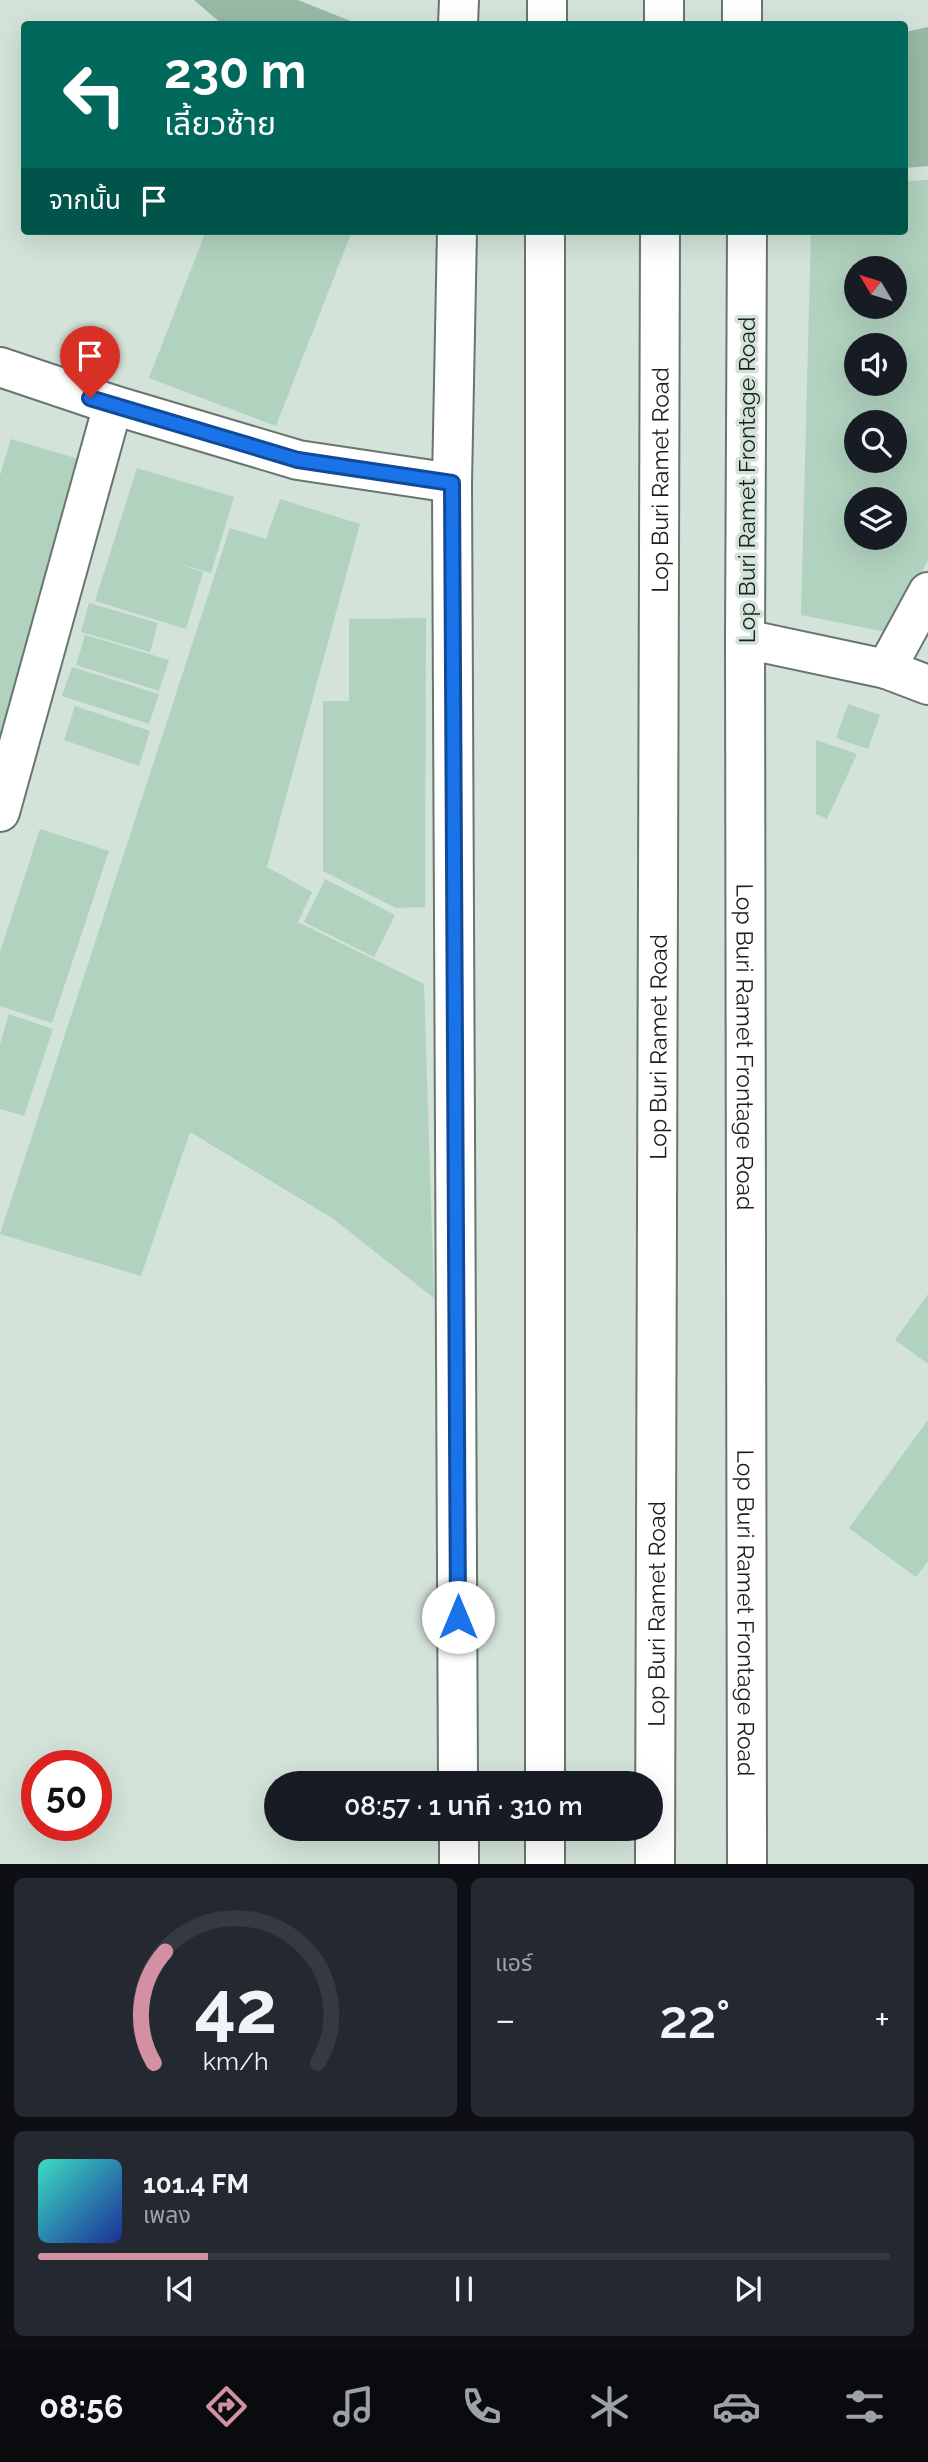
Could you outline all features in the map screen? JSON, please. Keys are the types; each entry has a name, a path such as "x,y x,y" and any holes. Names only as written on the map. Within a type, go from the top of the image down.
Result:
{"main road":[{"path":"457,235 452,483 458,1771"},
{"name":"Lop Buri Ramet Road","path":"655,1864 660,235"},
{"name":"Lop Buri Ramet Frontage Road","path":"747,235 747,1864"},
{"path":"545,236 545,1771"},
{"path":"0,367 113,405 298,460 452,483"},
{"path":"0,812 113,405"},
{"path":"886,669 928,592"},
{"path":"745,639 886,669 928,685"},
{"path":"459,1841 459,1864"},
{"path":"545,1841 545,1864"}],"shaded area":[{"path":"194,0 298,0 350,21 218,21"},
{"path":"928,27 928,166 908,168 908,31"}],"building":[{"path":"928,180 928,560 891,633 801,615 811,235 908,235 908,181"},
{"path":"204,235 350,235 276,426 149,378"},
{"path":"11,439 85,461 3,737 0,736 0,475"},
{"path":"137,468 234,497 211,573 176,563 203,572 186,629 95,601"},
{"path":"280,499 360,524 267,867 312,892 298,922 424,984 434,1298 332,1218 190,1132 141,1276 0,1234 230,528 266,539"},
{"path":"89,603 158,623 150,652 81,632"},
{"path":"426,618 425,907 396,908 323,871 323,701 349,701 349,619"},
{"path":"85,635 169,660 159,691 76,665"},
{"path":"72,667 159,694 149,724 62,696"},
{"path":"848,704 880,715 868,749 836,738"},
{"path":"75,706 150,731 139,766 64,740"},
{"path":"816,740 857,754 827,819 816,814"},
{"path":"40,829 109,851 52,1023 0,1006 0,952"},
{"path":"325,879 395,915 374,957 304,922"},
{"path":"9,1014 53,1029 24,1116 0,1109 0,1044"},
{"path":"928,1294 928,1364 895,1340"},
{"path":"928,1420 928,1561 916,1577 849,1528"}],"route":[{"path":"90,398 298,460 452,483 458,1617"}]}
